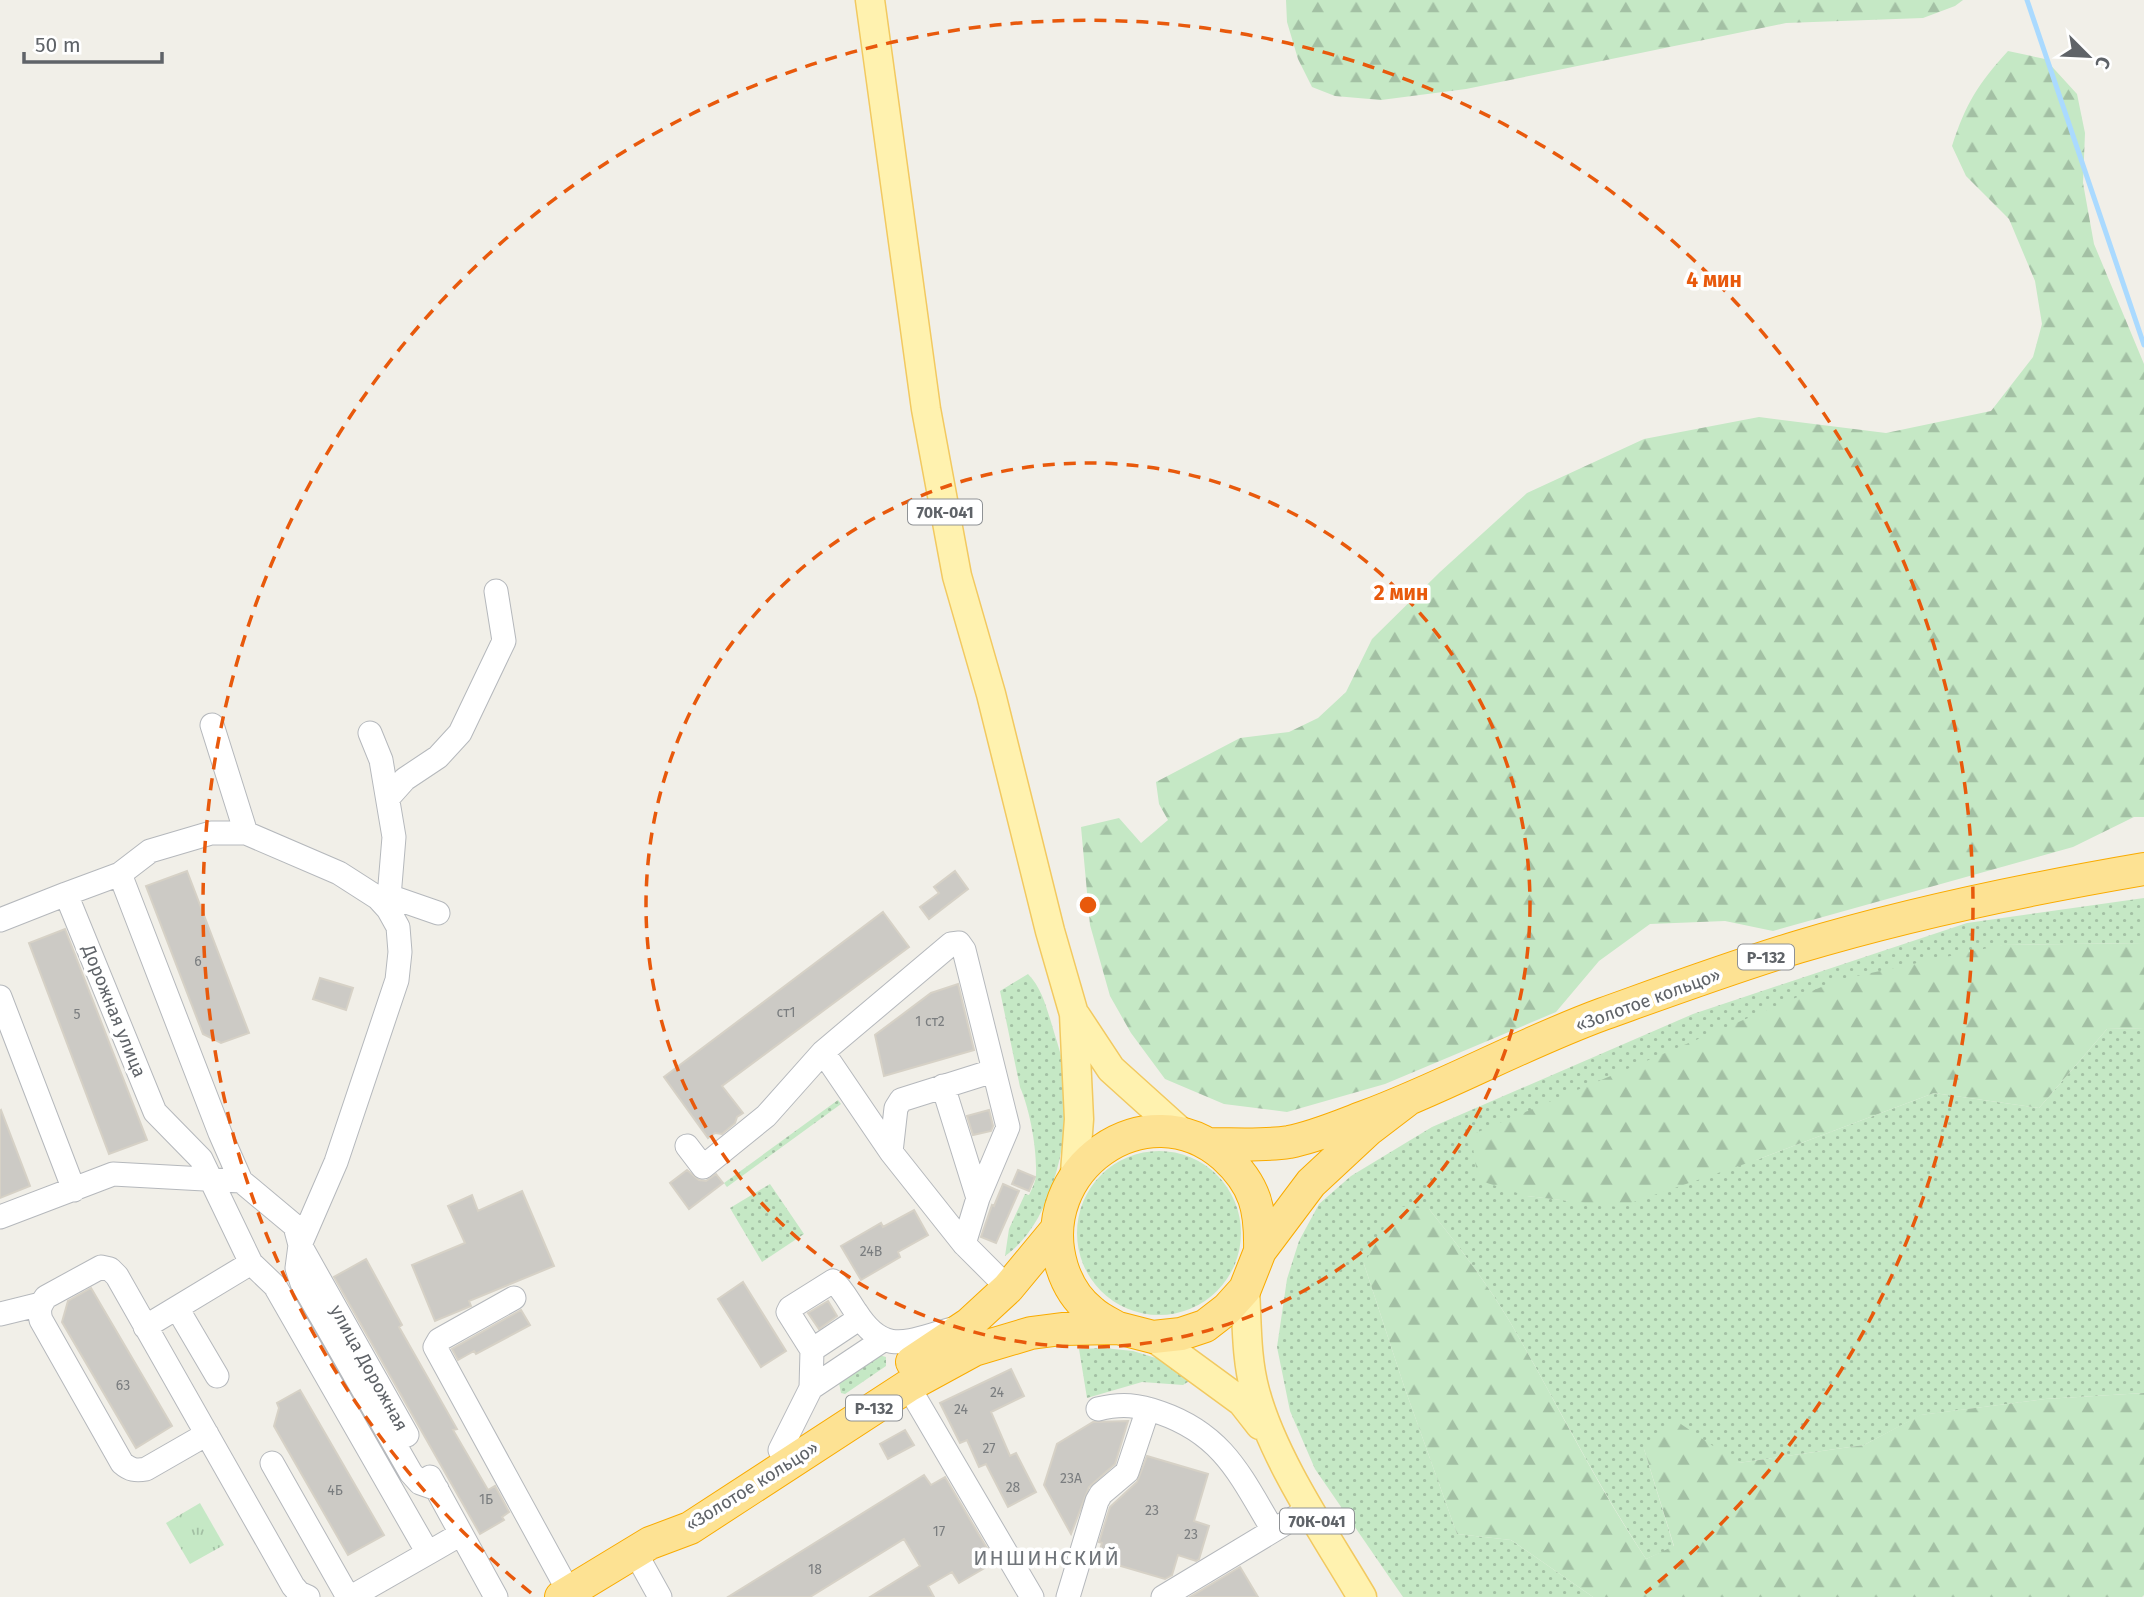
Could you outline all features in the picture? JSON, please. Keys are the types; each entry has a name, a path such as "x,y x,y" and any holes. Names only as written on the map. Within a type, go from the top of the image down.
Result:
{"highway":[{"name":"«Золотое кольцо»","path":"1118,1328 1090,1311 1076,1295 1057,1253 1056,1230 1062,1200 1075,1173 1098,1151 1125,1137 1156,1132 1251,1144 1289,1142 1324,1132 1406,1101 1479,1066 1598,1016 1699,979 1799,947 2022,890 2144,869"},
{"name":"«Золотое кольцо»","path":"565,1594 642,1548 690,1528 908,1386 974,1350 1031,1332 1118,1328 1153,1337 1181,1334 1205,1326 1227,1309 1245,1289 1260,1251 1311,1183 1368,1129 1406,1101"},
{"name":"«Золотое кольцо»","path":"1196,1138 1240,1171 1253,1193 1261,1219 1260,1251"},
{"name":"«Золотое кольцо»","path":"642,1548 678,1512 780,1450 969,1324 1008,1288 1056,1230"}],"main road":[{"name":"70К-041","path":"870,0 926,409 955,562 1074,1014 1079,1119 1075,1173"},
{"name":"70К-041","path":"1074,1014 1111,1069 1196,1138"},
{"name":"70К-041","path":"1245,1289 1248,1350 1255,1392 1275,1444 1309,1509 1362,1597"},
{"name":"70К-041","path":"1153,1337 1242,1402 1275,1444"}],"street":[{"path":"388,798 405,779 438,757 460,733 504,641 496,591"},
{"path":"212,725 246,833"},
{"path":"300,1245 336,1162 397,980 400,952 398,927 389,902 394,837 382,760 370,733"},
{"path":"0,920 120,873 150,851 211,833 246,833 339,873 378,898 438,913"},
{"path":"0,1217 113,1174 241,1181 120,873"},
{"name":"Дорожная улица","path":"66,894 155,1112 201,1159 251,1263 275,1286 428,1553"},
{"path":"687,1146 703,1167 766,1116 822,1052 951,944 957,943 964,950 1009,1127 978,1198 964,1244"},
{"path":"0,997 74,1189"},
{"path":"822,1052 891,1152 964,1244 1008,1288"},
{"path":"891,1152 898,1103 906,1098 993,1071"},
{"path":"943,1086 978,1198"},
{"name":"улица Дорожная","path":"241,1181 295,1226 300,1245 496,1597"},
{"path":"145,1327 251,1263"},
{"path":"207,1434 146,1469 128,1469 122,1463 41,1320 39,1313 46,1297 101,1267 110,1269 117,1276 145,1327 207,1434 293,1586 308,1597"},
{"path":"780,1450 811,1388 812,1350 788,1310 834,1281 860,1318 883,1340 899,1342 969,1324"},
{"path":"514,1298 439,1340 435,1348 565,1594"},
{"path":"0,1314 41,1304"},
{"path":"177,1308 217,1376"},
{"path":"812,1350 860,1318"},
{"path":"811,1388 883,1340"},
{"path":"908,1386 1032,1597"},
{"path":"1098,1409 1128,1404 1185,1423 1218,1446 1234,1466 1273,1530"},
{"path":"1068,1597 1097,1502 1103,1492 1122,1479 1127,1472 1148,1409"},
{"path":"272,1463 349,1597 461,1534"},
{"path":"1163,1597 1309,1509"},
{"path":"642,1548 660,1597"}],"green space":[{"path":"1286,0 1963,0 1955,6 1923,18 1786,23 1466,89 1381,100 1335,96 1312,87 1298,59 1287,22"},
{"path":"2008,51 2045,59 2077,94 2085,133 2083,183 2094,244 2144,364 2144,817 2134,817 2073,847 1773,931 1725,921 1650,924 1599,961 1556,1012 1385,1084 1287,1112 1224,1104 1165,1079 1131,1033 1110,996 1090,925 1081,827 1119,818 1141,843 1168,820 1159,804 1156,782 1240,738 1289,732 1318,718 1346,692 1372,639 1440,572 1527,493 1644,439 1759,417 1886,433 1991,411 2033,357 2042,324 2035,281 2009,219 1966,176 1952,146 1974,95"},
{"path":"2144,898 2144,943 2002,945 1527,1196 1571,1201 1759,1159 1934,1093 2039,1108 2107,1029 2144,1028 2144,1393 2045,1399 1921,1415 1864,1445 1738,1463 1644,1449 1674,1547 1646,1559 1610,1501 1501,1307 1429,1209 1364,1264 1457,1534 1511,1540 1593,1597 1403,1597 1315,1469 1290,1411 1277,1347 1287,1279 1299,1241 1319,1204 1351,1176 1432,1127 1693,1014 1967,923"},
{"path":"2144,943 2144,1028 2107,1029 2039,1108 1934,1093 1759,1159 1619,1207 1527,1196 1478,1180 1471,1135 1838,980 2002,945"},
{"path":"1028,974 1042,997 1063,1064 1066,1114 1063,1141 1049,1195 1023,1240 1005,1256 1009,1229 1025,1194 1029,1195 1033,1188 1036,1164 1030,1118 1020,1087 1000,991"},
{"path":"838,1100 841,1104 727,1187 724,1183"},
{"path":"1159,1151 1191,1157 1205,1164 1217,1175 1228,1187 1235,1201 1241,1233 1235,1265 1228,1279 1217,1291 1205,1302 1191,1309 1159,1315 1127,1309 1113,1302 1101,1291 1090,1279 1083,1265 1077,1233 1083,1201 1090,1187 1101,1175 1113,1164 1127,1157"},
{"path":"770,1184 804,1234 762,1262 730,1208"},
{"path":"1396,1206 1429,1209 1481,1278 1510,1322 1593,1471 1646,1559 1674,1546 1644,1449 1675,1420 1738,1463 1864,1445 1920,1415 2045,1399 2144,1393 2144,1595 1593,1597 1511,1540 1457,1534 1364,1264"},
{"path":"1079,1349 1133,1351 1169,1362 1191,1380 1183,1385 1142,1382 1087,1398"},
{"path":"879,1355 886,1357 886,1366 845,1394 841,1393 839,1383"},
{"path":"200,1503 224,1545 190,1564 166,1523"}],"building":[{"path":"187,871 249,1033 221,1043 203,1034 146,886"},
{"path":"955,871 968,889 929,919 920,907 939,893 934,887"},
{"path":"883,912 909,947 722,1086 743,1113 722,1134 715,1133 708,1138 664,1077"},
{"path":"65,929 147,1140 109,1154 29,943"},
{"path":"320,978 353,988 346,1010 313,999"},
{"path":"958,984 974,1050 884,1076 875,1035 931,993"},
{"path":"989,1110 993,1126 991,1131 973,1135 967,1116"},
{"path":"0,1111 30,1186 0,1198"},
{"path":"687,1170 699,1180 706,1181 716,1174 723,1183 689,1209 670,1183"},
{"path":"1018,1170 1035,1177 1029,1191 1012,1184"},
{"path":"1003,1184 1019,1191 996,1243 981,1237 992,1205 994,1206"},
{"path":"522,1191 554,1266 469,1301 471,1306 435,1321 412,1265 465,1243 448,1206 472,1195 478,1211"},
{"path":"914,1210 928,1235 898,1252 900,1257 861,1280 841,1246 881,1223 883,1227"},
{"path":"366,1259 402,1325 399,1327 457,1429 453,1430 488,1490 495,1486 509,1512 502,1517 504,1520 480,1534 334,1277"},
{"path":"743,1282 786,1351 761,1367 718,1299"},
{"path":"91,1288 172,1426 136,1448 62,1322 68,1301"},
{"path":"828,1301 837,1316 819,1329 808,1313"},
{"path":"521,1310 530,1325 476,1354 474,1351 458,1360 452,1349"},
{"path":"1011,1369 1024,1396 991,1412 1010,1456 1016,1453 1036,1492 1008,1507 986,1464 979,1467 967,1440 960,1443 940,1403"},
{"path":"300,1390 384,1535 348,1555 274,1426 279,1408 277,1403"},
{"path":"1128,1421 1115,1464 1089,1487 1071,1534 1044,1485 1057,1444 1093,1422"},
{"path":"905,1430 914,1445 888,1459 880,1444"},
{"path":"1147,1456 1208,1474 1194,1521 1209,1526 1199,1559 1196,1561 1178,1555 1172,1575 1165,1579 1097,1559 1102,1543 1099,1542 1110,1507 1137,1482"},
{"path":"924,1475 931,1485 945,1477 995,1562 959,1583 952,1572 928,1586 934,1597 870,1597 920,1566 904,1539 810,1597 728,1597"},
{"path":"1240,1567 1258,1597 1190,1597"}],"waterway":[{"path":"2027,0 2144,345"}],"district":[{"name":"ИНШИНСКИЙ","path":"1047,1558"}]}
